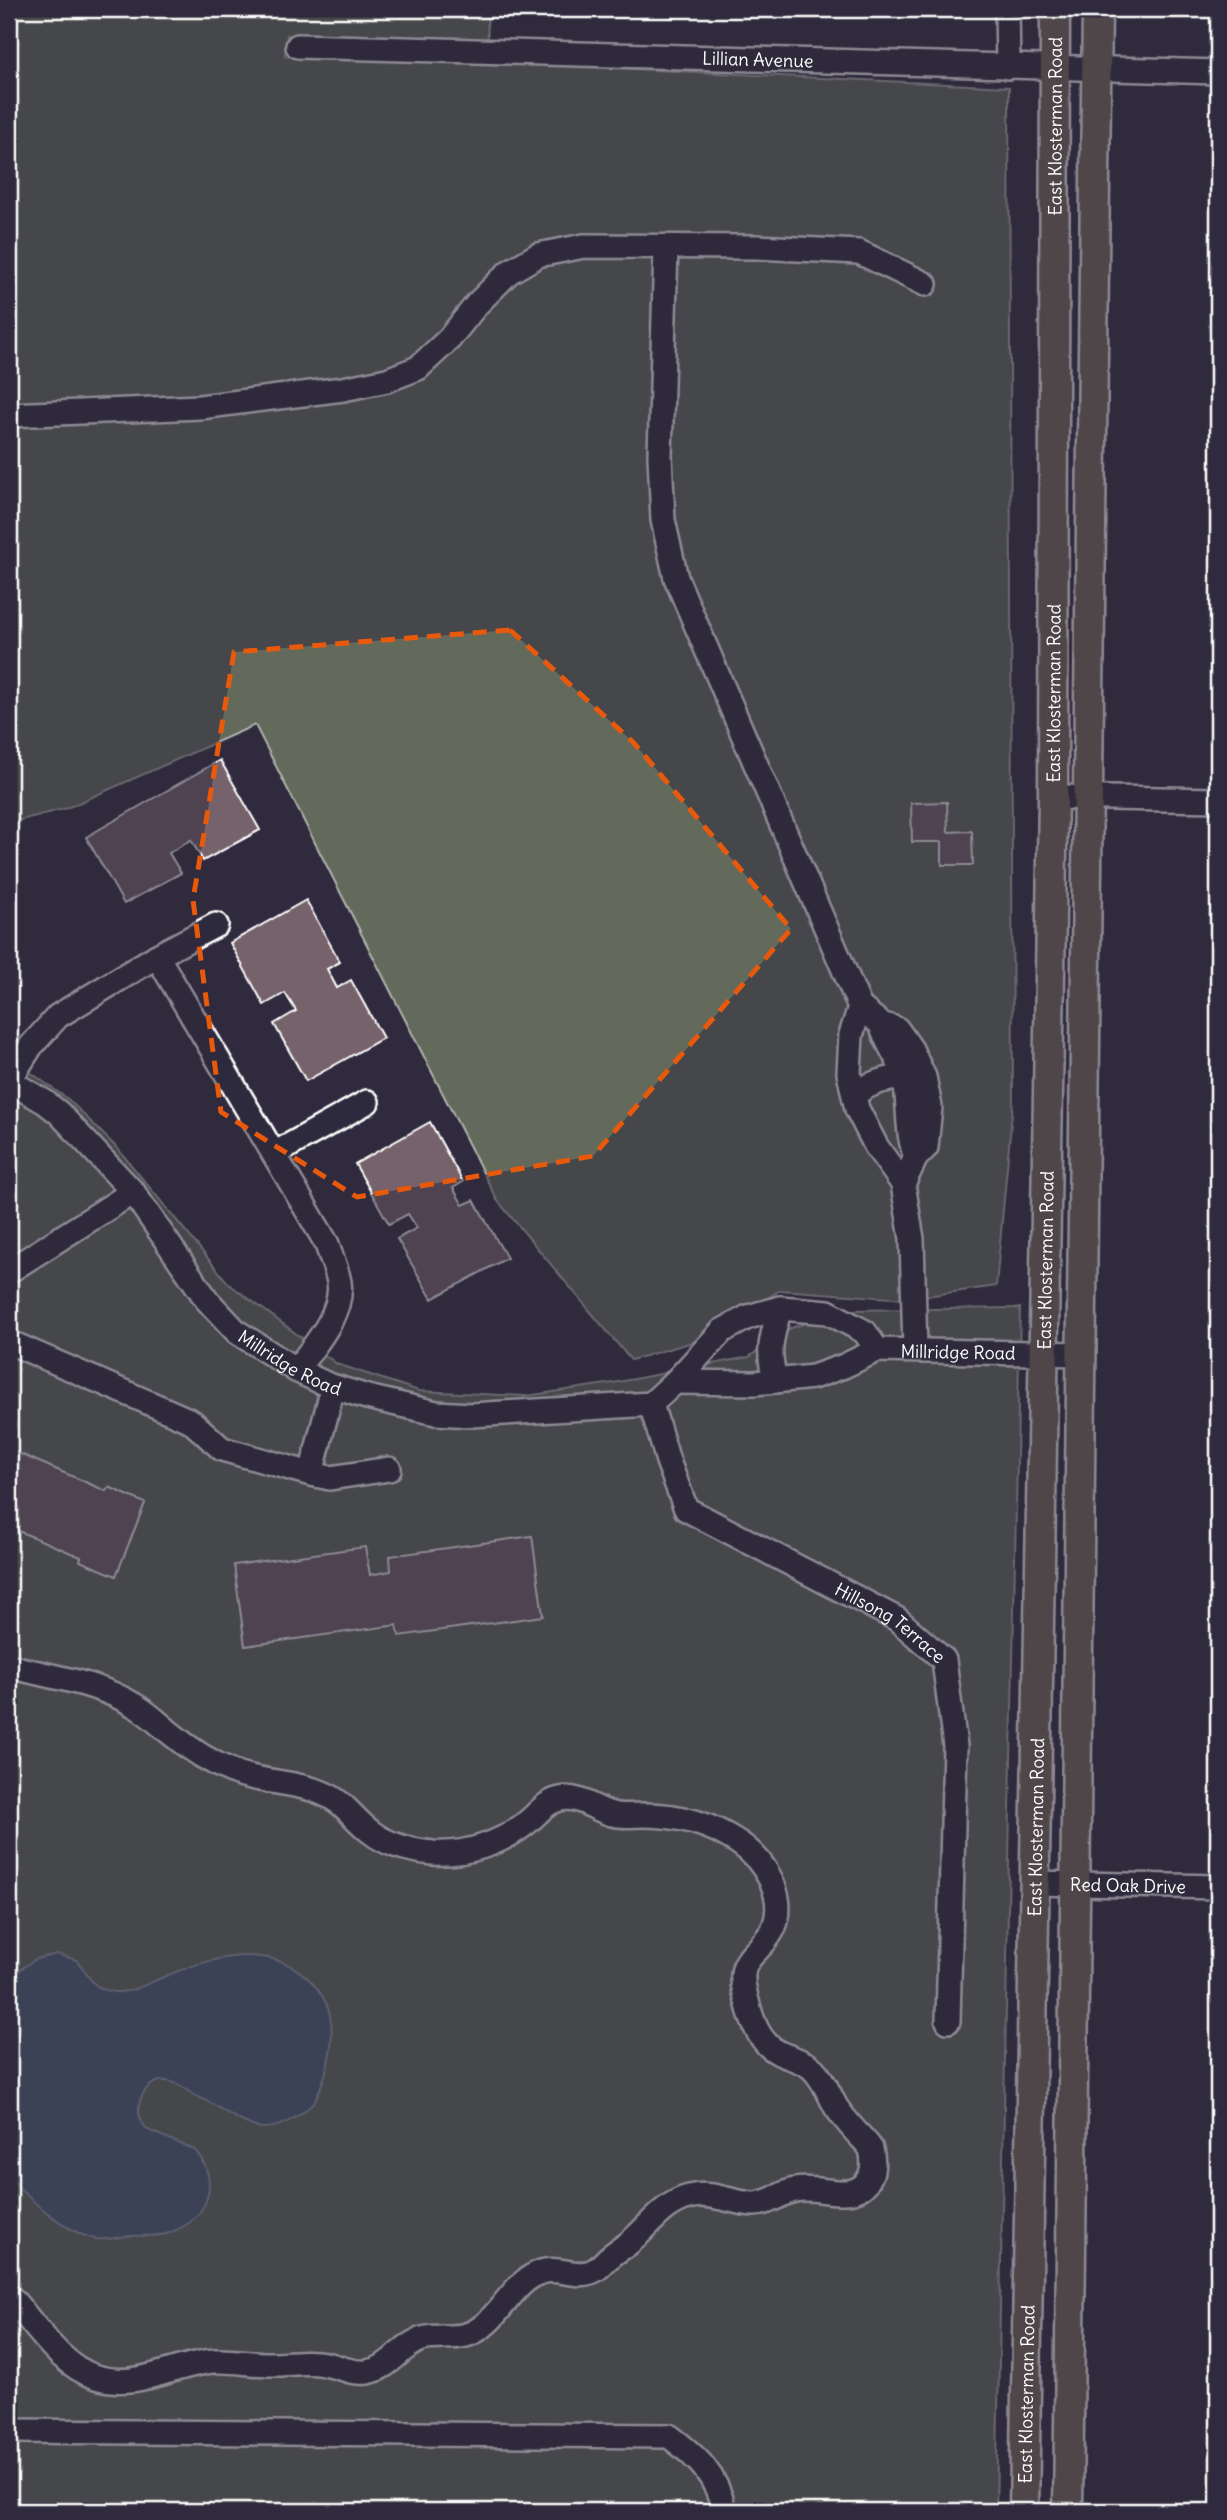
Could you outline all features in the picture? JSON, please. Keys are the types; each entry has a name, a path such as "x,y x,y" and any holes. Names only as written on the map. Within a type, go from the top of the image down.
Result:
{"main road":[{"name":"East Klosterman Road","path":"1024,2511 1053,797 1055,9"},
{"name":"East Klosterman Road","path":"1068,2511 1097,9"}],"street":[{"path":"1007,9 1008,66"},
{"name":"Lillian Avenue","path":"298,46 1218,72"},
{"path":"9,415 200,407 343,389 387,380 418,368 449,339 477,304 509,272 538,255 584,246 757,247 859,252 925,284"},
{"path":"666,247 660,456 663,520 676,578 860,1007 881,1024 897,1029 911,1049 914,1077 930,1107 926,1147 916,1157 903,1184"},
{"path":"1053,797 1218,800"},
{"path":"9,1081 31,1045 58,1016 157,956 216,926"},
{"path":"157,956 327,1244 339,1283 338,1300 327,1329 296,1370"},
{"path":"860,1007 851,1035 849,1073 857,1109 876,1146 903,1184 912,1239 915,1350"},
{"path":"854,1094 869,1084 888,1078 914,1077"},
{"name":"Millridge Road","path":"9,1081 59,1113 133,1192 207,1300 237,1332 296,1370 333,1387 436,1413 471,1415 651,1404 722,1331 748,1317 780,1308 828,1312 864,1332 877,1350"},
{"path":"274,1154 367,1102"},
{"path":"9,1271 133,1192"},
{"path":"776,1381 770,1363 770,1342 780,1308"},
{"path":"9,1342 191,1420 222,1449 330,1478 389,1469"},
{"name":"Millridge Road","path":"675,1382 755,1383 813,1377 877,1350 1080,1354"},
{"path":"311,1474 333,1387"},
{"name":"Hillsong Terrace","path":"651,1404 686,1509 897,1619 944,1660 955,1746 948,2021"},
{"path":"9,1667 87,1685 120,1697 150,1715 173,1736 233,1772 254,1779 320,1792 351,1811 371,1832 412,1849 430,1853 458,1852 490,1844 527,1823 545,1805 561,1799 578,1799 612,1814 667,1816 716,1829 741,1844 759,1860 772,1880 776,1895 774,1927 743,1966 742,1983 754,2023 775,2050 812,2067 821,2077 839,2112 865,2141 873,2157 869,2178 858,2190 850,2193 792,2190 758,2204 712,2194 691,2196 677,2201 660,2212 630,2243 598,2269 590,2273 552,2270 541,2272 516,2291 488,2322 476,2330 456,2336 425,2338 402,2349 384,2367 361,2373 318,2363 214,2361 139,2379 100,2378 79,2369 66,2359 9,2296"},
{"name":"Red Oak Drive","path":"1035,1883 1218,1886"},
{"path":"9,2431 669,2437 697,2457 721,2494 724,2511"}],"highlighted area":[{"path":"510,630 633,742 791,929 593,1156 357,1197 221,1112 193,900 234,652"}],"green space":[{"path":"9,9 487,9 488,41 287,35 285,56 488,62 1009,87 1013,1102 996,1286 905,1299 780,1290 706,1338 631,1360 497,1200 255,725 67,808 9,823"},
{"path":"9,1057 69,1100 118,1149 229,1284 337,1364 419,1391 526,1396 613,1383 749,1357 785,1330 845,1310 1020,1308 996,2511 9,2511"}],"water":[{"path":"57,1954 77,1960 96,1985 115,1992 135,1989 208,1961 251,1956 272,1959 291,1966 308,1979 323,1997 328,2008 331,2048 320,2089 307,2109 280,2125 262,2128 246,2123 167,2081 151,2085 145,2091 139,2107 142,2123 148,2130 195,2150 208,2174 209,2186 202,2208 185,2226 172,2232 156,2236 104,2239 85,2236 49,2214 9,2176 9,1977 36,1959"}],"building":[{"path":"220,760 260,830 203,861 191,840 169,853 181,873 124,904 86,837"},
{"path":"947,802 948,832 972,831 973,865 942,865 942,842 912,842 911,803"},
{"path":"306,900 340,962 327,969 337,988 351,980 383,1038 306,1081 274,1024 296,1011 285,993 264,1005 230,943"},
{"path":"430,1122 463,1182 453,1188 463,1205 474,1200 507,1258 432,1299 397,1239 417,1228 408,1214 389,1224 355,1164"},
{"path":"9,1449 106,1491 109,1487 145,1503 116,1576 80,1561 81,1557 9,1527"},
{"path":"532,1536 543,1616 399,1636 397,1625 245,1646 234,1565 365,1547 370,1575 391,1571 390,1556"}]}
